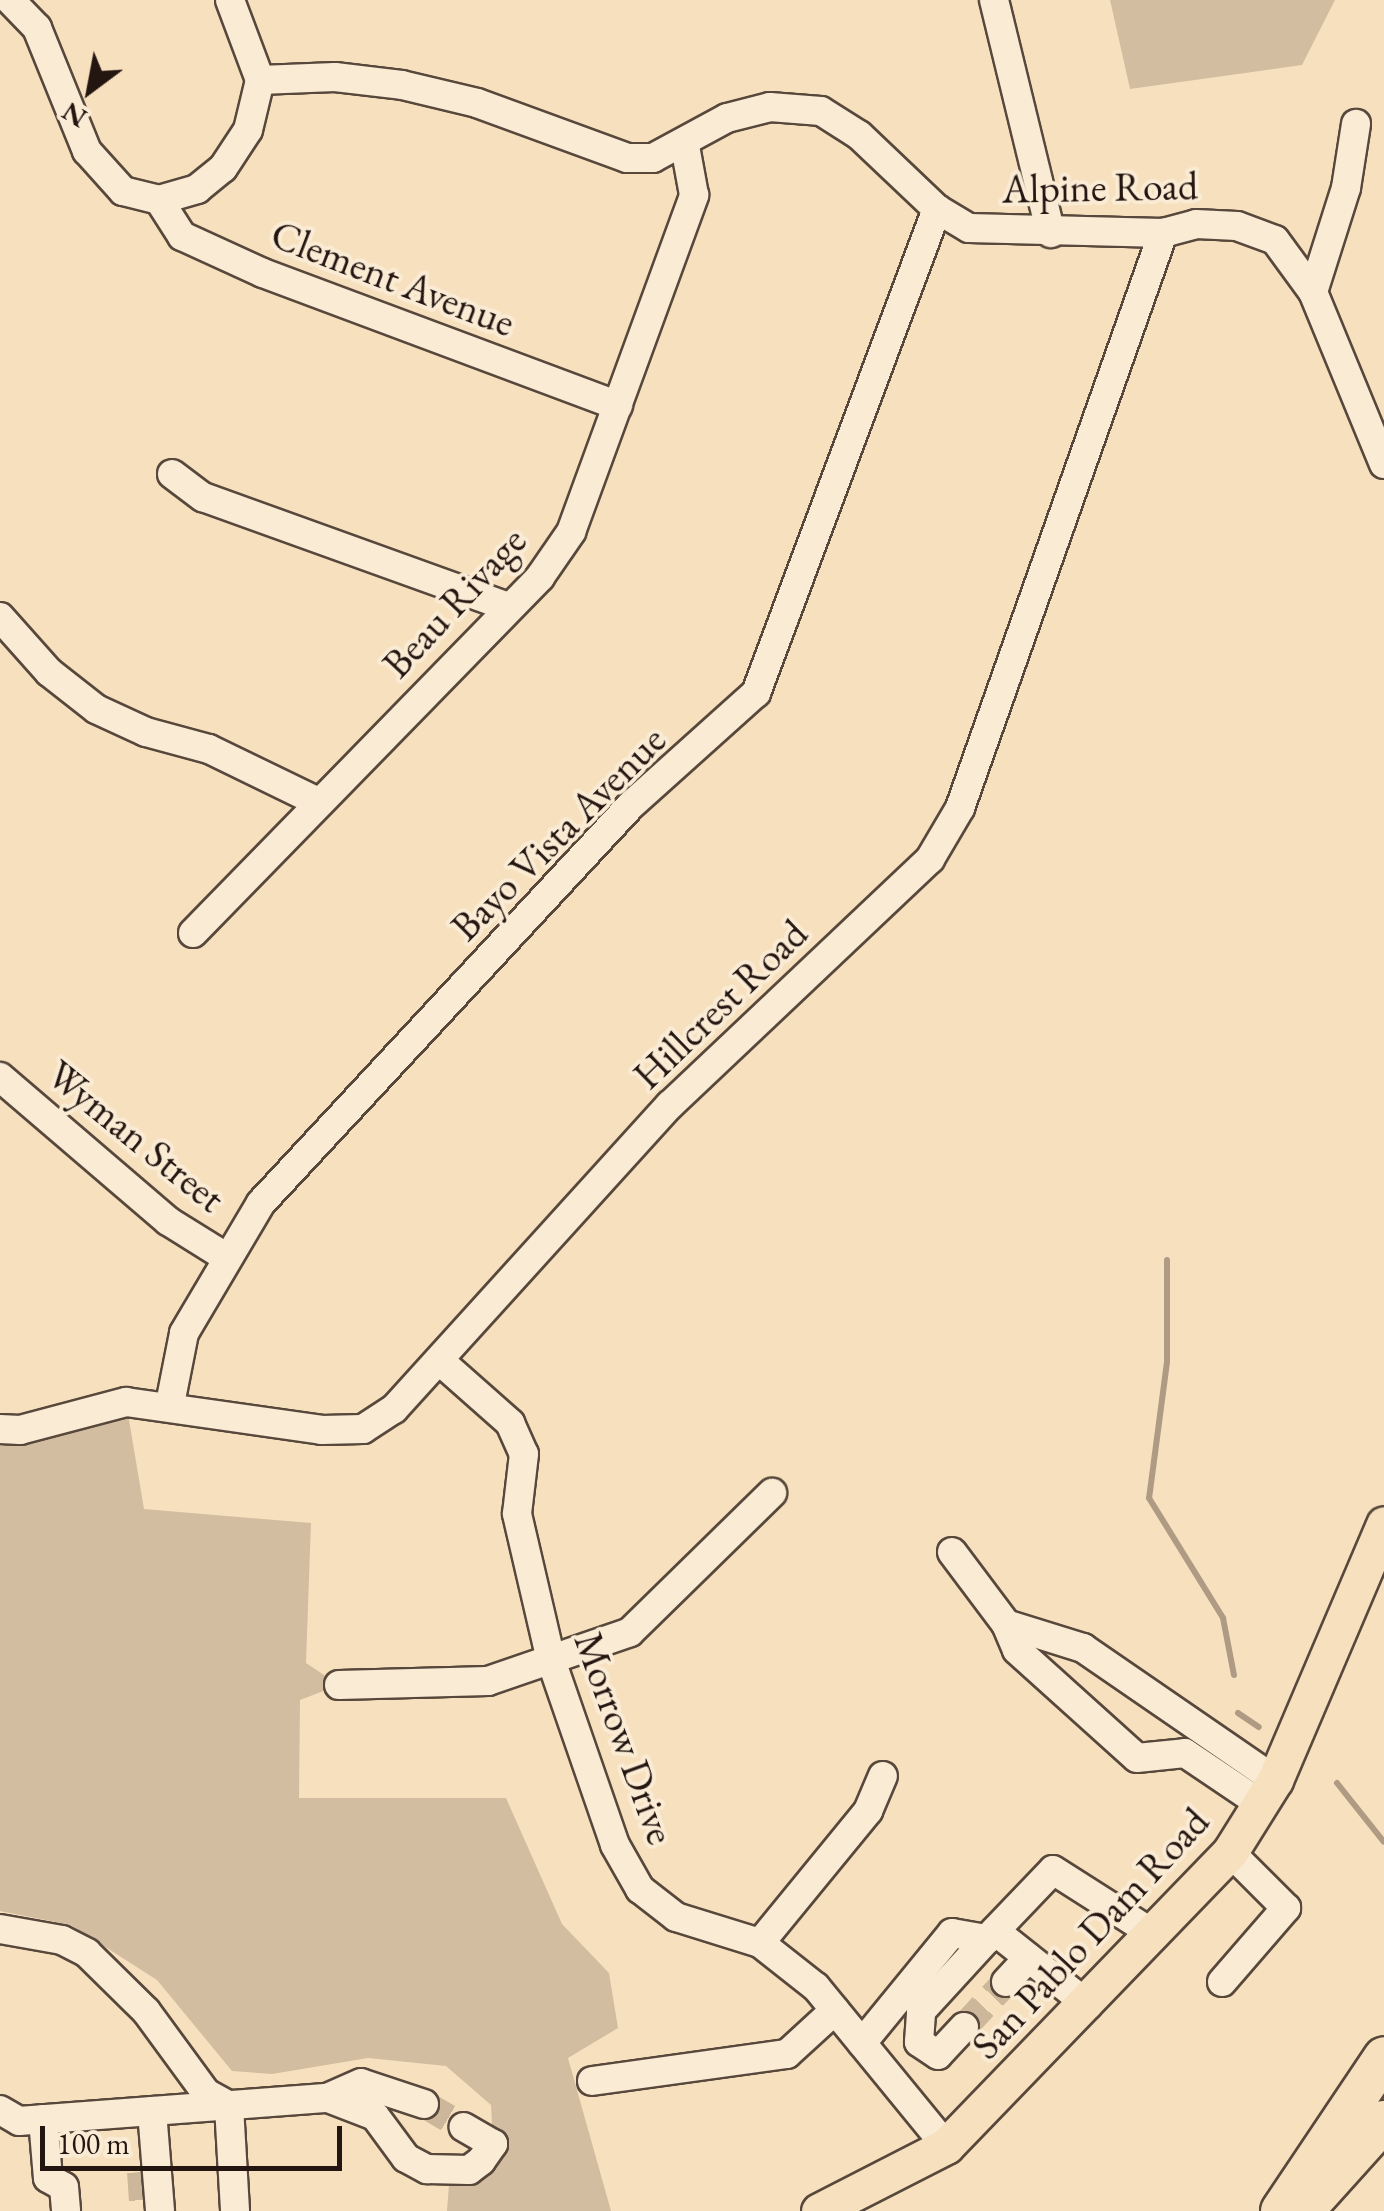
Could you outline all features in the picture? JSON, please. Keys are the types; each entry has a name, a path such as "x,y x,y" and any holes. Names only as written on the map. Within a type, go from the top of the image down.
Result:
{"highway":[{"path":"1282,2211 1384,2057"},
{"path":"1303,2211 1384,2121"}],"main road":[{"name":"San Pablo Dam Road","path":"819,2211 946,2146 1156,1935 1230,1852 1268,1792 1384,1524"}],"street":[{"path":"10,0 37,28 87,151 123,190 160,200 198,189 224,168 248,130 260,80 230,0"},
{"path":"994,0 1050,233"},
{"name":"Alpine Road","path":"260,80 335,77 402,85 477,103 627,158 653,158 685,146 741,114 770,107 821,111 859,135 936,210 969,228 1164,233 1196,224 1236,226 1275,240 1313,292 1383,458"},
{"path":"1313,292 1346,188 1356,124"},
{"name":"Beau Rivage","path":"193,933 509,607 571,532 694,195 685,146"},
{"name":"Clement Avenue","path":"160,200 182,236 263,273 618,406"},
{"name":"Bayo Vista Avenue","path":"170,1404 184,1333 224,1256 302,1157 630,805 756,693 936,210"},
{"name":"Hillcrest Road","path":"0,1429 20,1430 126,1402 170,1404 322,1430 363,1429 394,1409 670,1105 947,835 1164,233"},
{"path":"172,474 203,498 509,607"},
{"path":"0,616 50,672 96,708 146,732 224,756 318,802"},
{"name":"Wyman Street","path":"0,1076 168,1221 224,1256"},
{"name":"Morrow Drive","path":"440,1361 510,1423 524,1454 517,1514 551,1660 615,1845 640,1889 676,1917 760,1944 816,1987 946,2146"},
{"path":"339,1685 488,1681 630,1632 772,1493"},
{"path":"952,1552 1037,1672 1137,1758 1185,1754 1268,1792"},
{"path":"1006,1624 1083,1648 1268,1792"},
{"path":"760,1944 868,1811 883,1776"},
{"path":"1222,1982 1286,1908 1230,1852"},
{"path":"964,2028 938,2055 919,2042 921,2011 1054,1870 1156,1935"},
{"path":"0,1929 62,1940 87,1954 146,2011 206,2092 229,2106"},
{"path":"862,2043 952,1932 991,1935 1028,1958 1088,2005"},
{"path":"1006,1982 1028,1958"},
{"path":"592,2081 787,2054 834,2010"},
{"path":"0,2110 19,2121 229,2106 328,2098 362,2083 424,2104"},
{"path":"328,2098 375,2116 406,2158 427,2168 469,2170 481,2161 492,2144 463,2128"},
{"path":"229,2106 235,2211"},
{"path":"142,2172 145,2111"},
{"path":"145,2111 160,2211"},
{"path":"43,2119 48,2178 64,2187 66,2211"}],"shaded area":[{"path":"1110,0 1335,0 1302,65 1130,89"},
{"path":"126,1402 144,1509 311,1523 306,1663 339,1685 300,1700 299,1798 506,1798 562,1924 609,1973 618,2028 568,2058 611,2211 447,2211 450,2171 493,2143 491,2105 446,2066 368,2058 272,2074 232,2071 157,1980 71,1925 0,1911 0,1429"}],"waterway":[{"path":"1167,1260 1167,1362 1149,1498 1223,1618 1234,1675"},
{"path":"1238,1713 1259,1727"},
{"path":"1337,1783 1384,1842"}],"tunnel":[{"path":"964,2027 1006,1982"},
{"path":"424,2104 463,2127"},
{"path":"141,2172 144,2211"}]}
